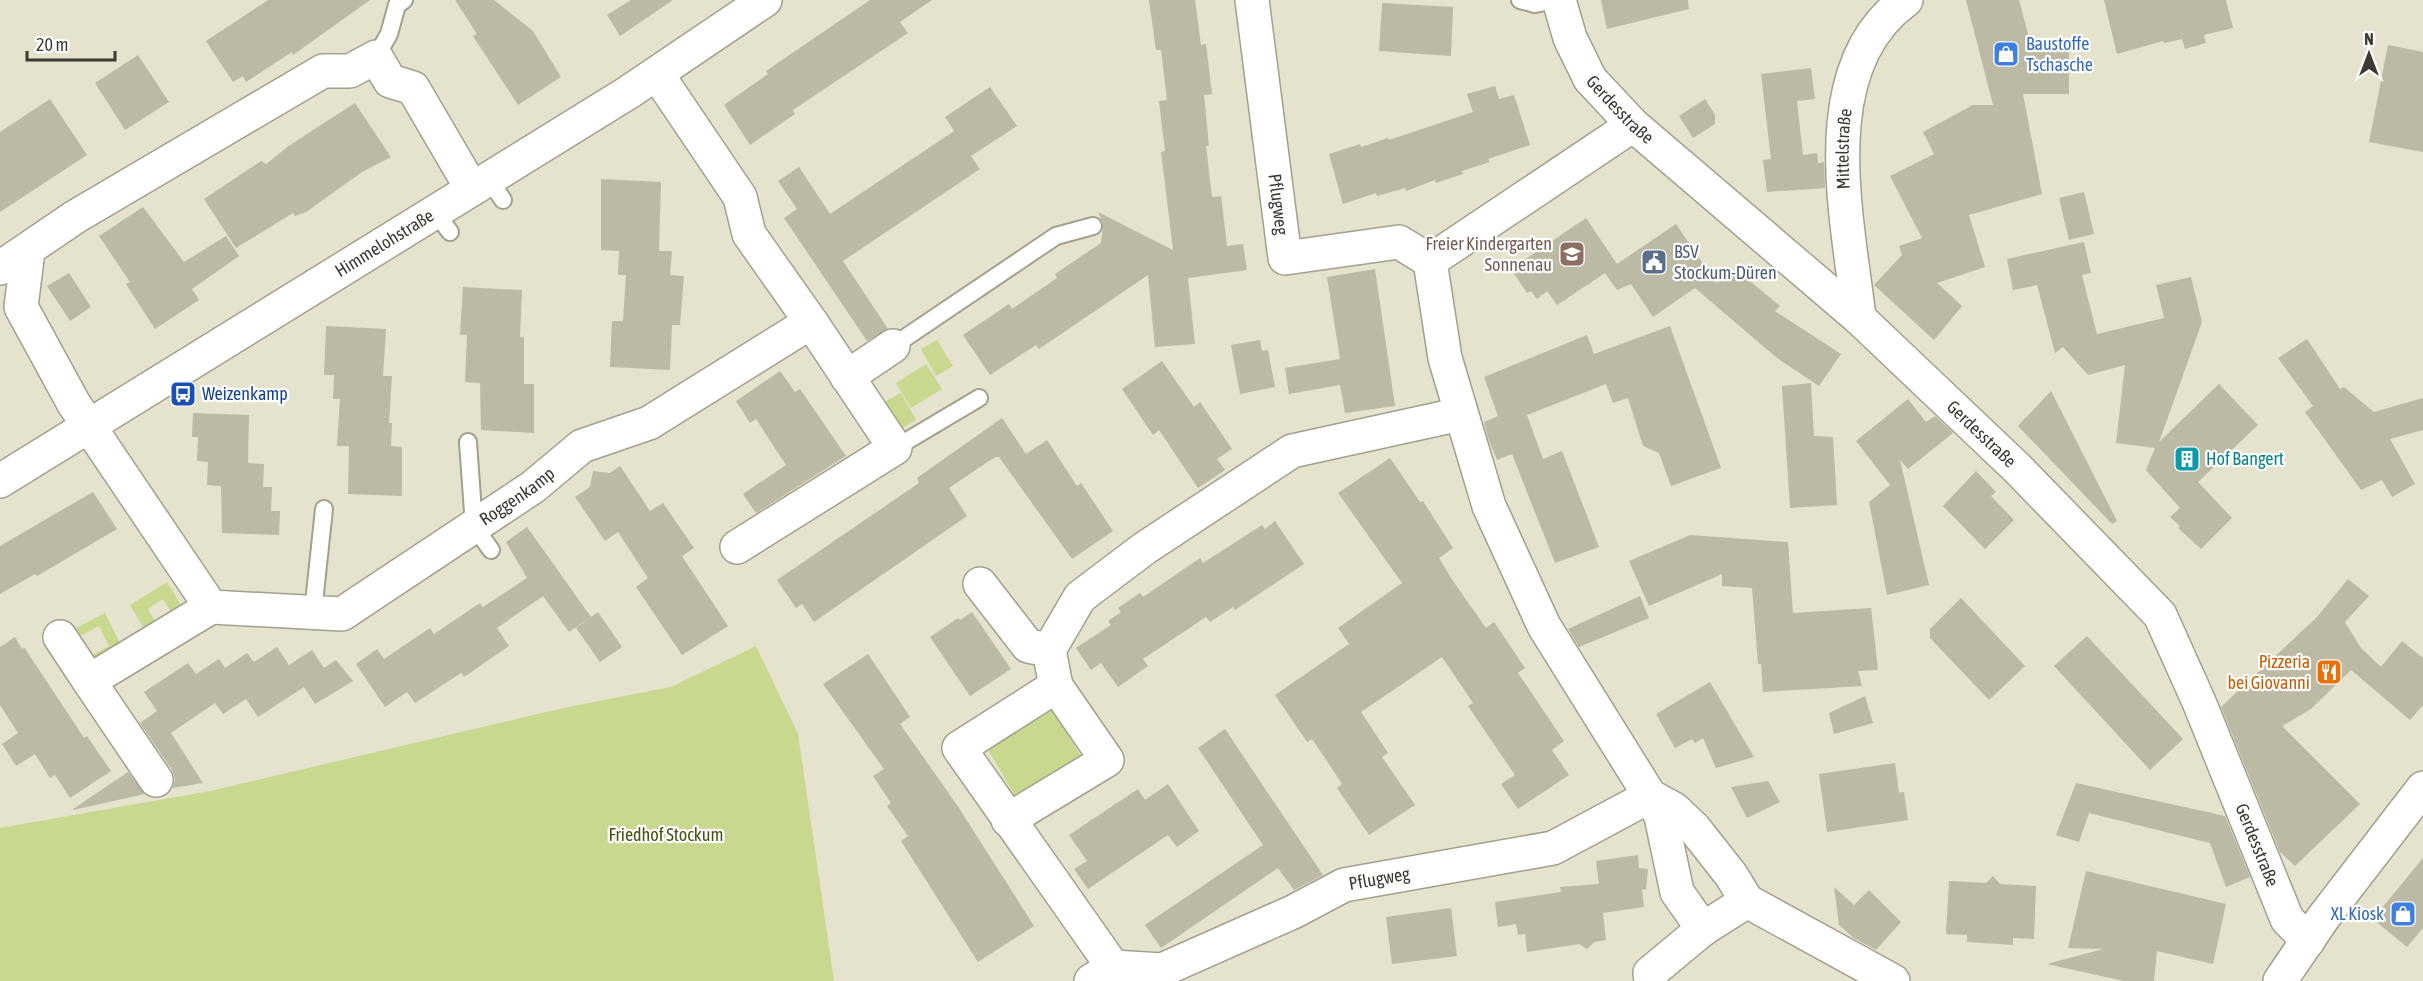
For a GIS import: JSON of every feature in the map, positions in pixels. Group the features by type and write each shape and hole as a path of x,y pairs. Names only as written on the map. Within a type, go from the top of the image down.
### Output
{"street":[{"name":"Himmelohstraße","path":"0,481 88,425 443,222 765,0"},
{"name":"Pflugweg","path":"1252,0 1285,258 1399,242 1430,261"},
{"name":"Gerdesstraße","path":"1558,0 1570,38 1590,79 1634,125 1859,318 2017,468 2160,615 2199,702 2287,919 2308,941"},
{"name":"Mittelstraße","path":"1859,318 1842,157 1846,109 1858,60 1871,34 1890,13 1906,0"},
{"path":"0,268 75,217 323,71 350,71 376,57 390,81 413,88 488,189"},
{"path":"657,74 740,197 748,234 895,448 736,547"},
{"path":"1634,125 1430,261 1445,358 1489,506 1544,626 1661,816 1677,892 1703,930"},
{"path":"28,251 21,307 88,425 211,607 89,681"},
{"name":"Roggenkamp","path":"211,607 342,614 482,538 533,487 582,446 649,423 810,322"},
{"path":"847,377 893,346"},
{"path":"1008,820 1107,760 1056,686 1049,650 1080,597 1145,548 1292,451 1461,414"},
{"path":"980,584 1028,646 1049,650"},
{"path":"60,637 156,780"},
{"name":"Pflugweg","path":"1056,686 959,748 1008,820 1102,974 1162,970 1293,912 1344,885 1553,848 1650,796"},
{"path":"2280,981 2423,788"},
{"path":"1650,796 1674,809 1694,828 1731,875 1747,901 1893,981"},
{"path":"1651,981 1650,973 1703,930 1747,901"}],"lane":[{"path":"376,57 389,34 397,5 404,0"},
{"path":"1520,0 1535,4 1558,0"},
{"path":"893,346 1056,236 1094,226"},
{"path":"895,448 979,398"},
{"path":"468,442 482,538"},
{"path":"313,612 324,509"}],"green space":[{"path":"937,340 953,366 936,376 921,349"},
{"path":"926,364 942,389 911,408 896,383"},
{"path":"901,393 916,420 900,429 884,402"},
{"path":"167,582 184,610 174,617 163,599 148,609 157,625 146,632 130,605"},
{"path":"105,613 124,651 97,664 92,655 109,646 99,626 80,636 76,628"},
{"name":"Friedhof Stockum","path":"756,646 798,734 834,981 0,981 0,828 210,791 568,707 671,687"},
{"path":"1052,708 1083,760 1017,799 987,748"}],"building":[{"path":"268,0 370,0 293,55 292,52 246,82 243,76 233,82 206,41"},
{"path":"455,0 494,0 533,31 561,77 518,105 473,36 477,34"},
{"path":"631,0 673,0 620,36 607,15"},
{"path":"870,0 932,0 900,22 908,33 793,110 795,114 750,145 724,105 768,74 766,71"},
{"path":"1149,0 1195,0 1201,45 1206,44 1212,94 1204,95 1209,146 1206,146 1212,197 1221,196 1227,246 1243,244 1247,270 1188,278 1195,344 1155,347 1148,275 1039,349 1036,345 990,375 963,335 1009,304 1012,309 1057,278 1055,274 1101,243 1103,224 1098,212 1173,250 1161,152 1165,151 1159,101 1167,100 1161,50 1156,50"},
{"path":"1601,0 1688,0 1689,9 1607,29"},
{"path":"1966,0 2019,0 2033,52 2069,51 2069,94 2023,94 2042,194 1969,215 1985,267 1937,283 1962,306 1934,340 1874,285 1902,255 1899,246 1922,238 1890,176 1934,154 1923,132 1973,105 1993,105"},
{"path":"2104,0 2226,0 2233,28 2204,35 2206,43 2185,49 2182,39 2164,43 2163,41 2117,54"},
{"path":"1382,3 1453,7 1451,56 1379,51"},
{"path":"2388,45 2423,52 2423,152 2369,142"},
{"path":"138,55 169,102 125,130 95,83"},
{"path":"1811,68 1815,99 1797,101 1803,155 1817,153 1818,163 1824,162 1825,188 1767,192 1763,160 1771,159 1761,74"},
{"path":"1495,86 1499,99 1514,95 1530,145 1488,159 1490,162 1436,183 1435,180 1406,191 1405,188 1377,196 1376,193 1343,204 1329,154 1360,144 1361,147 1388,138 1389,140 1473,112 1467,94"},
{"path":"990,87 1017,126 971,156 980,169 843,261 888,329 867,341 784,218 797,209 778,181 799,167 830,214 954,131 945,117"},
{"path":"50,99 87,155 0,212 0,132"},
{"path":"1705,99 1715,115 1715,124 1693,138 1679,116"},
{"path":"355,103 391,157 362,172 306,212 295,216 293,213 236,248 204,199 261,161 266,164 290,145"},
{"path":"601,179 661,182 659,251 672,251 670,275 684,276 680,325 672,325 670,370 610,367 612,321 623,321 626,275 618,275 619,251 601,250"},
{"path":"2084,192 2094,234 2069,240 2059,198"},
{"path":"143,207 184,262 226,236 239,256 192,289 199,300 155,329 126,284 130,282 99,236"},
{"path":"1586,218 1617,264 1676,224 1716,283 1738,271 1780,306 1775,311 1841,354 1819,386 1777,358 1695,288 1653,317 1631,284 1617,290 1605,273 1557,305 1547,291 1537,299 1531,291 1527,293 1511,269"},
{"path":"2084,242 2091,273 2082,275 2097,334 2164,318 2156,285 2191,277 2202,322 2159,442 2219,384 2258,425 2198,482 2232,518 2201,549 2178,528 2180,526 2170,517 2180,508 2146,470 2155,448 2116,443 2125,365 2088,375 2063,347 2055,353 2037,285 2013,290 2007,259"},
{"path":"1375,269 1395,406 1345,413 1340,385 1289,394 1285,368 1340,359 1327,277"},
{"path":"69,273 91,307 70,321 47,286"},
{"path":"463,287 522,290 520,337 524,337 524,384 534,384 534,433 481,430 480,383 465,382 467,335 460,335"},
{"path":"326,326 386,329 383,376 392,376 389,423 392,423 391,446 402,447 402,496 348,494 349,446 337,446 340,399 333,399 334,375 324,375"},
{"path":"1670,326 1721,468 1671,486 1659,453 1643,446 1628,398 1613,403 1606,384 1527,415 1543,459 1562,451 1599,547 1555,563 1512,454 1497,460 1488,438 1484,422 1498,416 1484,377 1587,335 1594,354"},
{"path":"2307,339 2340,389 2344,387 2374,412 2423,398 2423,430 2390,439 2415,484 2392,497 2382,480 2361,490 2305,412 2313,406 2278,358"},
{"path":"1260,340 1262,351 1268,350 1275,387 1240,394 1231,345"},
{"path":"1162,361 1194,407 1200,402 1232,449 1217,459 1225,470 1198,488 1159,430 1153,435 1122,389"},
{"path":"780,371 795,392 800,389 846,456 756,513 743,494 786,465 756,419 750,423 736,401"},
{"path":"1811,383 1814,436 1833,437 1837,505 1790,508 1782,386"},
{"path":"2051,391 2117,521 2112,524 2018,426"},
{"path":"1908,399 1926,422 1935,416 1953,433 1908,469 1900,460 1929,585 1887,595 1869,502 1890,485 1856,441"},
{"path":"193,413 249,415 248,463 264,464 263,487 272,487 271,511 280,511 279,535 222,533 221,486 207,485 208,462 197,461 198,437 192,437"},
{"path":"1002,418 1026,454 1047,440 1077,486 1081,483 1113,531 1072,559 999,457 995,457 949,488 967,516 814,622 802,604 796,608 777,580 919,483 917,478"},
{"path":"1390,458 1420,502 1423,501 1453,548 1439,558 1453,581 1486,628 1494,622 1525,668 1518,673 1564,741 1552,750 1569,775 1518,809 1501,784 1515,775 1468,706 1473,703 1442,657 1361,712 1388,753 1382,757 1415,805 1369,835 1337,788 1342,784 1327,761 1312,739 1307,742 1275,695 1349,644 1338,628 1402,583 1338,493"},
{"path":"620,466 650,511 663,503 694,548 682,556 728,626 682,655 636,587 648,578 618,532 605,541 575,497 590,487 593,471 610,473"},
{"path":"1976,471 1996,492 1991,496 2014,520 1985,549 1943,506"},
{"path":"93,492 117,529 37,576 35,574 0,594 0,546"},
{"path":"1275,521 1304,564 1235,610 1233,607 1210,622 1206,617 1143,659 1148,666 1118,687 1101,663 1091,670 1076,648 1111,625 1108,621 1121,612 1118,608 1140,593 1143,597 1200,558 1203,563 1262,525 1265,529"},
{"path":"527,527 591,617 569,632 543,596 497,628 509,646 464,677 461,673 415,703 407,692 385,707 356,664 377,649 384,659 430,628 434,634 480,603 483,607 527,578 506,542"},
{"path":"1690,535 1788,542 1793,613 1871,608 1878,670 1858,671 1862,686 1763,692 1761,664 1758,664 1752,588 1722,586 1722,574 1649,606 1629,561"},
{"path":"2348,579 2369,596 2345,622 2361,648 2381,667 2402,641 2423,658 2423,705 2410,720 2351,670 2311,709 2282,726 2360,804 2295,866 2280,852 2221,707 2317,617"},
{"path":"1640,596 1649,618 1579,647 1568,629"},
{"path":"1961,598 2025,666 1989,700 1930,638 1930,629"},
{"path":"598,612 622,647 600,662 576,628"},
{"path":"972,612 1011,669 970,696 930,637 958,618 960,620"},
{"path":"2087,636 2183,739 2150,770 2054,666"},
{"path":"15,637 84,738 87,736 111,771 70,798 55,775 50,778 35,754 16,766 2,744 18,733 0,705 0,647"},
{"path":"277,647 289,665 312,650 324,668 336,660 353,681 315,704 304,687 258,717 246,699 223,714 215,703 171,733 203,783 173,788 175,779 172,770 140,723 157,711 144,692 188,663 196,674 219,659 225,668 247,653 254,662"},
{"path":"868,654 910,717 900,724 957,805 1034,926 978,962 901,841 908,836 887,806 891,803 873,776 884,769 823,684"},
{"path":"1710,682 1754,757 1716,768 1703,738 1695,743 1692,739 1675,748 1656,714"},
{"path":"1865,696 1873,723 1834,734 1829,713"},
{"path":"1225,729 1323,875 1294,890 1278,868 1161,948 1145,925 1263,845 1198,748"},
{"path":"1895,763 1899,793 1904,792 1908,820 1827,832 1819,774"},
{"path":"128,772 145,794 73,810 73,809"},
{"path":"1768,781 1780,802 1747,818 1731,787"},
{"path":"2076,783 2225,816 2250,877 2226,887 2210,843 2089,813 2079,842 2056,835"},
{"path":"1168,784 1199,831 1177,847 1168,835 1088,889 1074,869 1087,861 1069,835 1138,789 1145,800"},
{"path":"1638,855 1639,868 1648,869 1646,889 1642,890 1644,907 1603,913 1606,940 1594,942 1587,949 1579,944 1527,952 1525,934 1518,935 1516,924 1498,927 1495,902 1561,892 1560,887 1599,884 1596,861"},
{"path":"2423,858 2423,928 2407,947 2373,919"},
{"path":"2086,871 2226,904 2213,964 2157,951 2154,981 2124,981 2047,964 2103,949 2068,948"},
{"path":"1993,876 2000,884 2036,886 2034,939 2013,938 2013,945 1967,942 1967,935 1946,934 1949,881 1986,883"},
{"path":"1834,887 1854,905 1869,890 1901,922 1876,950 1854,938 1839,925"},
{"path":"1451,908 1457,956 1392,964 1386,917"}],"place":[{"name":"Baustoffe Tschasche","path":"2006,54"},
{"name":"Freier Kindergarten Sonnenau","path":"1572,254"},
{"name":"BSV Stockum-Düren","path":"1654,262"},
{"name":"Weizenkamp","path":"183,394"},
{"name":"Hof Bangert","path":"2187,459"},
{"name":"Pizzeria bei Giovanni","path":"2329,672"},
{"name":"XL Kiosk","path":"2403,914"}]}
